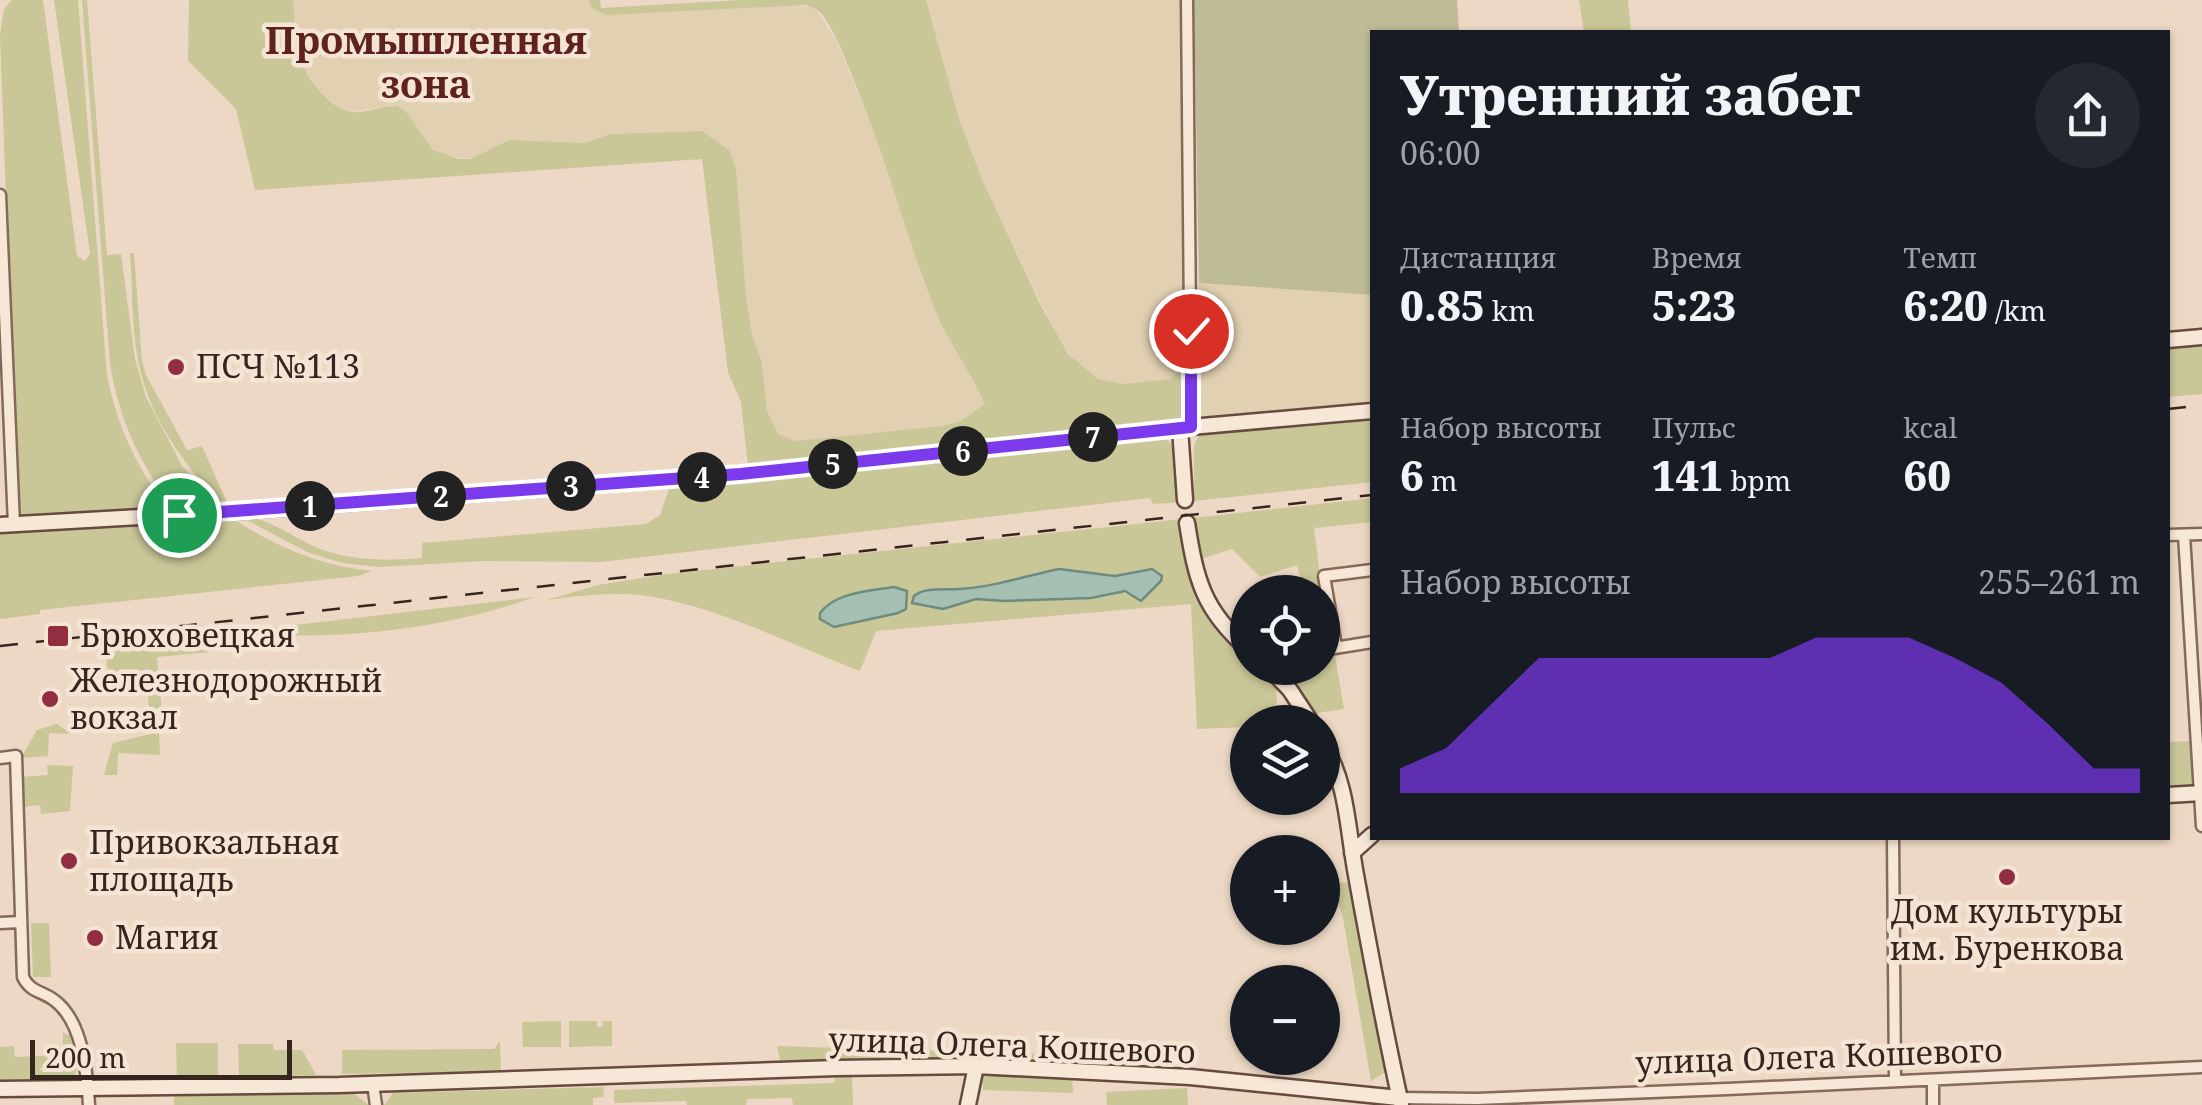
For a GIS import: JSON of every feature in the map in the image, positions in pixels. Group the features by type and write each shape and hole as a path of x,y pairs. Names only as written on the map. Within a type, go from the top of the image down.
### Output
{"street":[{"path":"1185,500 1187,0"},
{"path":"0,196 7,525 740,474 1186,427 1370,412"},
{"path":"2170,340 2202,337"},
{"path":"1187,523 1204,598 1230,633"},
{"path":"2170,535 2202,534"},
{"path":"2184,535 2202,826"},
{"path":"1332,575 1370,570"},
{"path":"1340,646 1370,642"},
{"path":"0,758 16,756 24,981 56,1002 67,1015 77,1036 89,1105"},
{"path":"1340,781 1400,1102"},
{"path":"2170,795 2201,793"},
{"path":"1352,853 1370,837"},
{"path":"1894,840 1896,1081"},
{"path":"0,923 21,922"},
{"path":"968,1105 976,1066"},
{"name":"улица Олега Кошевого","path":"0,1089 373,1084 976,1066 1190,1077 1400,1102 2202,1067"},
{"path":"1933,1080 1933,1105"},
{"path":"373,1084 376,1105"}],"shaded area":[{"path":"12,0 43,0 77,256 85,261 90,253 54,0 78,0 107,376 130,448 171,511 18,520 0,35 4,9"},
{"path":"82,0 87,0 107,255 121,254 135,359 146,397 182,466 221,508 177,510 142,460 119,404 110,363"},
{"path":"189,0 293,0 299,55 306,72 326,98 351,112 398,106 433,150 459,159 471,159 509,140 585,143 611,134 702,131 729,150 736,169 746,298 762,363 767,411 778,434 795,441 942,426 959,422 985,404 935,310 839,45 822,15 805,5 606,15 592,8 589,0 600,0 601,8 741,0 926,0 960,122 982,179 1042,308 1068,354 1098,379 1122,384 1171,379 1187,354 1186,419 748,467 741,402 728,372 702,159 255,190 236,109 188,61"},
{"path":"293,0 589,0 592,9 792,5 815,8 836,41 876,135 936,313 974,377 985,404 959,422 942,426 784,439 772,426 767,411 762,363 702,131 611,134 585,143 509,140 471,159 446,155 433,150 408,114 393,105 351,112 323,95 298,53"},
{"path":"926,0 1182,0 1187,354 1171,379 1122,384 1098,379 1078,364 1060,342 982,179 960,122"},
{"path":"1194,0 1457,0 1459,30 1370,30 1370,295 1199,283"},
{"path":"1579,0 1628,0 1631,30 1584,30"},
{"path":"130,253 134,253 146,375 187,450 202,446 229,507 225,508 187,463 148,396 136,347"},
{"path":"1199,283 1370,295 1370,407 1199,421"},
{"path":"2202,342 2202,394 2170,397 2170,345"},
{"path":"1370,418 1370,482 1194,501 1194,445 1200,434"},
{"path":"1165,437 1175,449 1181,502 1153,504 1150,498 601,562 483,561 379,567 342,563 307,552 241,517 261,520 320,549 345,556 383,560 422,558 422,543 646,524 660,515 670,486"},
{"path":"1370,498 1370,522 1314,528 1320,575 1300,575 1297,565 1258,575 1232,549 1201,559 1193,518"},
{"path":"232,518 299,553 335,565 372,571 358,576 40,610 40,614 0,619 0,532"},
{"path":"1183,519 1200,595 1230,640 1230,685 1276,685 1277,701 1275,705 1230,705 1230,728 1197,729 1191,604 876,631 860,671 724,616 668,600 617,594 547,600 598,585 667,574","holes":["1067,569 1115,576 1152,569 1151,590 1145,597 1117,592 1091,598 975,599 943,609 931,607 922,590 978,588","901,587 826,624 821,619 820,613 838,598"]},
{"path":"1059,569 1115,576 1152,569 1162,576 1141,601 1125,591 1091,598 976,599 943,609 912,603 914,596 924,591 985,586"},
{"path":"894,587 907,591 906,609 898,613 834,627 820,619 827,606 844,597"},
{"path":"535,597 460,619 382,631 303,636 225,633"},
{"path":"114,644 175,644 210,652 157,657 162,712 150,713 145,678 109,682 106,657 115,656"},
{"path":"1291,685 1340,685 1344,709 1340,710 1340,705 1305,705"},
{"path":"57,724 71,734 49,733 48,756 21,758 37,730"},
{"path":"159,732 160,755 118,753 117,775 104,775 113,743"},
{"path":"2193,741 2191,788 2170,789 2170,742"},
{"path":"47,765 73,766 70,811 41,814 40,805 23,807 20,777 48,775"},
{"path":"1354,882 1387,1071 1371,1081 1340,908 1340,883"},
{"path":"31,923 49,923 51,977 33,977"},
{"path":"561,1021 561,1047 523,1047 522,1022"},
{"path":"569,1021 597,1021 597,1027 602,1027 603,1021 612,1021 612,1046 569,1047"},
{"path":"63,1033 75,1037 78,1065 74,1078 0,1082 0,1047 14,1046 15,1057 63,1055"},
{"path":"500,1041 501,1071 342,1074 342,1050 494,1049"},
{"path":"176,1043 218,1043 218,1077 177,1078"},
{"path":"238,1044 273,1044 274,1050 302,1050 316,1075 239,1077"},
{"path":"777,1046 1075,1055 1075,1063 780,1060"},
{"path":"982,1074 1072,1078 1073,1093 983,1090"},
{"path":"835,1077 852,1077 853,1105 793,1105 792,1098 747,1099 746,1105 687,1105 686,1101 614,1103 614,1090 834,1083"},
{"path":"603,1087 604,1097 593,1098 593,1105 384,1105 393,1093"},
{"path":"1187,1088 1188,1105 1107,1105 1106,1092"},
{"path":"352,1092 369,1105 174,1105 174,1096"}],"railway":[{"path":"2170,409 2202,405"},
{"path":"0,646 1370,495"}],"place":[{"name":"ПСЧ №113","path":"176,367"},
{"name":"Брюховецкая","path":"58,636"},
{"name":"Железнодорожный вокзал","path":"50,699"},
{"name":"Привокзальная площадь","path":"69,861"},
{"name":"Дом культуры им. Буренкова","path":"2007,877"},
{"name":"Магия","path":"95,938"}],"district":[{"name":"Промышленная зона","path":"426,62"}],"route":[{"path":"179,515 740,474 1191,427 1191,331"}]}
